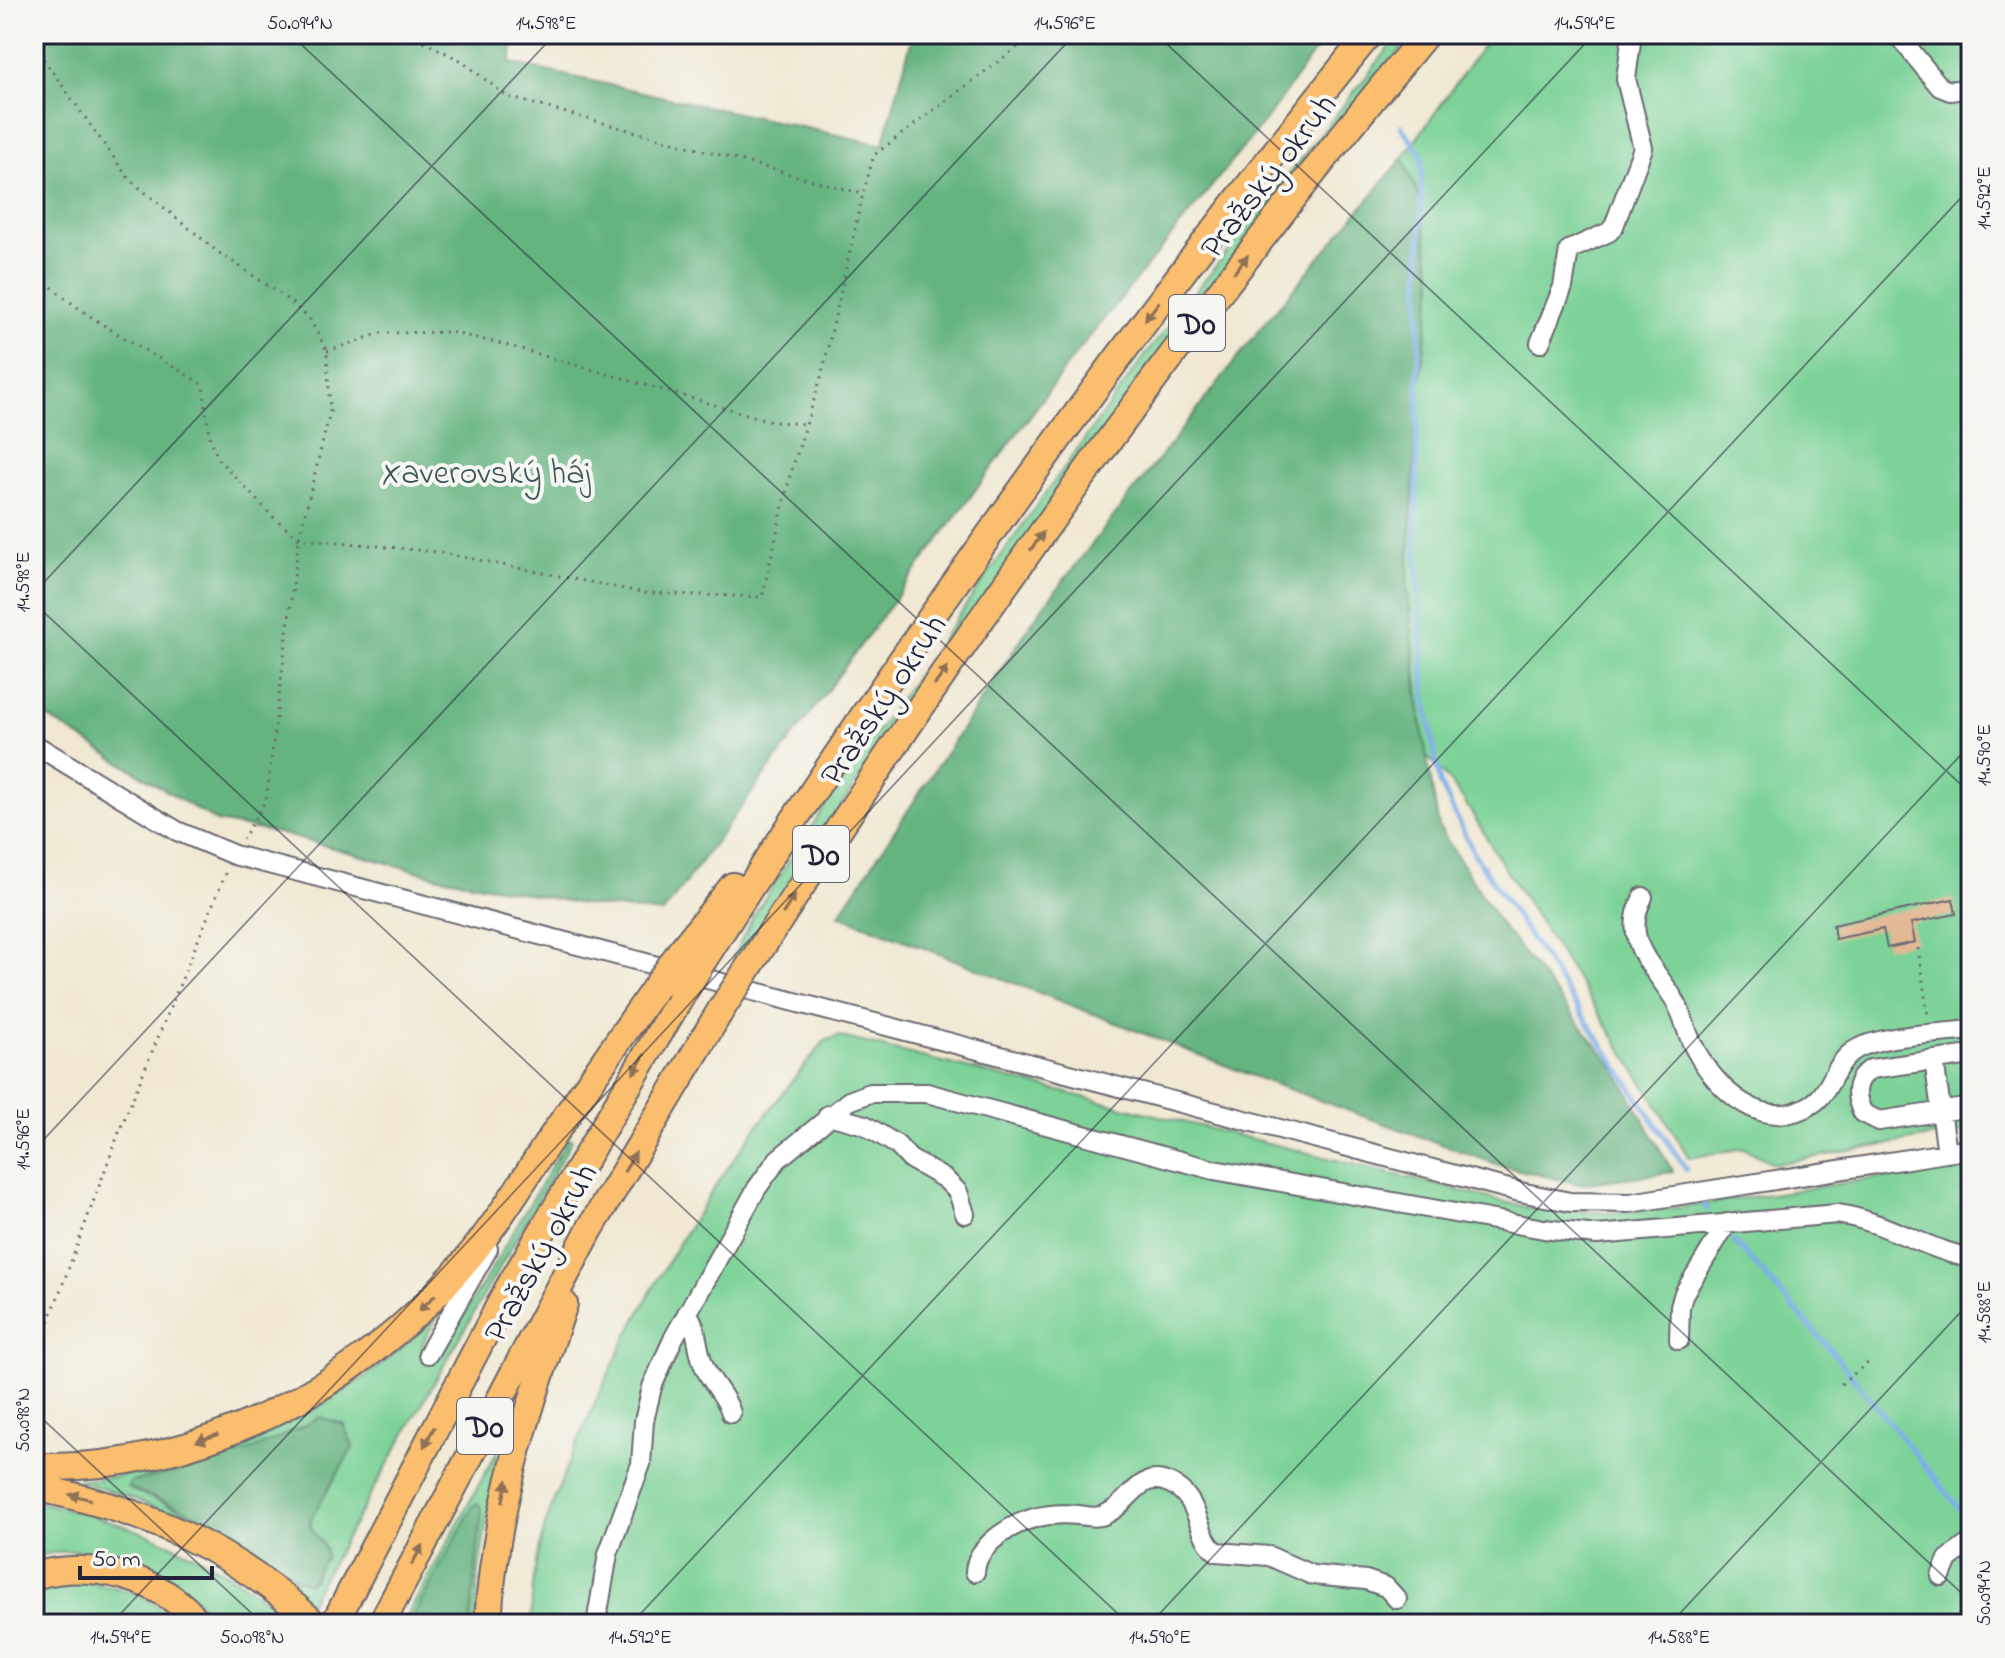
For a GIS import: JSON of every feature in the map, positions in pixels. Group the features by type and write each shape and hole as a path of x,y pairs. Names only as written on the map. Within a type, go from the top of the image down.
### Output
{"highway":[{"name":"Pražský okruh","path":"339,1613 508,1289 680,998 692,956 1140,326 1369,34"},
{"name":"Pražský okruh","path":"381,1624 590,1229 722,1008 896,740 1062,505 1234,274 1426,34"},
{"path":"34,1467 132,1458 217,1435 299,1399 365,1356 433,1297 483,1239 653,991 692,956"},
{"path":"488,1624 493,1554 509,1473 590,1229"},
{"path":"34,1487 126,1509 192,1537 262,1580 315,1624"},
{"path":"34,1576 80,1569 118,1575 168,1596 199,1624"}],"street":[{"path":"1540,343 1563,287 1569,250 1601,236 1614,226 1641,158 1643,138 1626,79 1632,34"},
{"path":"1897,34 1940,87 1950,91 1971,88"},
{"path":"34,744 177,831 234,855 1520,1192 1570,1202 1630,1203 1971,1149"},
{"path":"1643,897 1633,928 1641,950 1675,1002 1697,1053 1714,1078 1725,1091 1753,1109 1778,1114 1803,1109 1822,1095 1851,1053 1879,1042 1971,1030"},
{"path":"428,1354 527,1184 653,991"},
{"path":"1971,1055 1871,1069 1863,1074 1856,1091 1863,1113 1879,1121 1971,1107"},
{"path":"1934,1060 1947,1153"},
{"path":"596,1624 608,1554 641,1464 644,1421 652,1387 687,1313 757,1188 778,1159 828,1115 870,1093 927,1093 1214,1170 1544,1229 1597,1235 1837,1214 1864,1218 1953,1255 1971,1258"},
{"path":"828,1115 865,1125 897,1145 910,1159 945,1179 958,1192 965,1214"},
{"path":"1679,1340 1680,1306 1684,1293 1727,1223"},
{"path":"687,1313 695,1326 696,1346 704,1367 731,1413"},
{"path":"975,1572 977,1559 985,1548 1021,1521 1043,1515 1102,1516 1117,1508 1139,1485 1158,1479 1175,1486 1191,1502 1211,1547 1217,1552 1269,1556 1312,1575 1366,1580 1386,1587 1397,1599"},
{"path":"1941,1576 1948,1559 1971,1542"}],"path":[{"path":"409,34 460,60 508,97 863,194"},
{"path":"34,271 54,290 118,335 203,385 209,434 218,459 273,517 299,538 437,552 645,593 762,597 790,476 808,424 874,155 1035,34"},
{"path":"34,46 129,179 218,252 309,318 327,351 330,412 299,538 266,800 234,855 127,1113 35,1359"},
{"path":"327,351 381,333 450,332 510,346 774,422 808,424"},
{"path":"1918,948 1930,1035"},
{"path":"1841,1384 1869,1362"}],"green space":[{"name":"Xaverovský háj","path":"34,34 516,34 510,63 883,145 913,34 1327,34 1268,117 1078,351 663,913 587,905 435,876 278,833 217,822 34,709"},
{"path":"1400,34 1412,34 928,675 739,960 733,957 754,915 831,797 1031,513 1147,353"},
{"path":"1491,34 1971,34 1971,1130 1775,1164 1744,1148 1689,1158 1463,799 1425,755 1407,585 1420,381 1433,282 1403,158"},
{"path":"1403,158 1419,196 1433,283 1420,381 1407,585 1420,717 1439,827 1500,924 1614,1067 1673,1172 1579,1184 1502,1166 1263,1080 839,915 1039,612 1265,323"},
{"path":"838,1036 1533,1209 1617,1213 1684,1207 1971,1164 1971,1624 532,1624 534,1574 545,1525 582,1432 632,1326 720,1179 825,1041"},
{"path":"568,1138 572,1140 309,1603 255,1562 199,1528 138,1501 74,1481 176,1465 273,1430 363,1378 441,1311 422,1344 441,1355","holes":["320,1417 343,1424 353,1447 310,1520 313,1532 326,1550 313,1580 276,1562 213,1522 131,1490 132,1481 229,1458 275,1440"]},
{"path":"320,1417 343,1424 353,1447 310,1520 312,1530 324,1546 326,1557 309,1583 295,1578 256,1548 213,1522 128,1487 132,1481 206,1465 252,1449"},
{"path":"498,1450 478,1577 476,1624 470,1624 482,1510 476,1504 409,1624 403,1624"},
{"path":"34,1501 107,1520 173,1545 236,1579 297,1624 218,1624 201,1604 160,1573 111,1554 60,1552 34,1557"},
{"path":"479,1504 482,1509 470,1624 409,1624 474,1505"},
{"path":"61,1579 110,1586 138,1595 165,1611 178,1624 34,1624 34,1584"}],"building":[{"path":"1953,899 1956,914 1911,923 1915,942 1887,948 1883,929 1835,939 1833,925"}],"waterway":[{"path":"1401,126 1422,156 1416,541 1425,695 1440,783 1475,855 1686,1169"},
{"path":"1702,1202 1707,1209"},
{"path":"1734,1241 1825,1343 1971,1523"}]}
